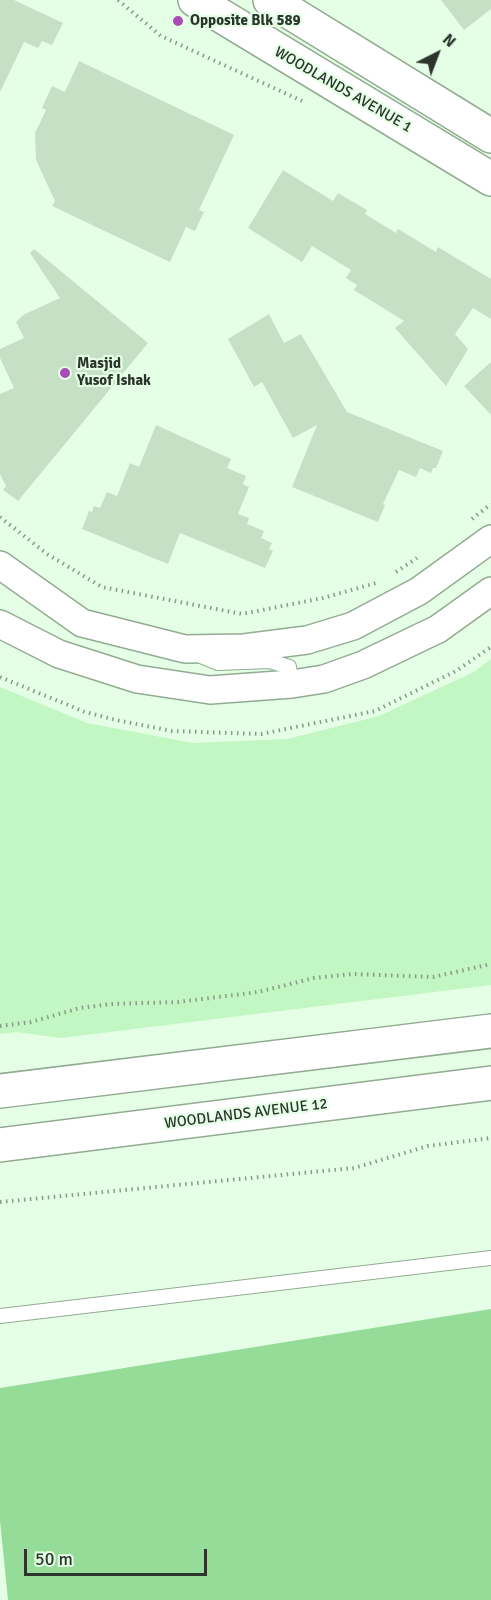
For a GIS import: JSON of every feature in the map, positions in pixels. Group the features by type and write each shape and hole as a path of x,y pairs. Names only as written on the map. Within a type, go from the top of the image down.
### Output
{"main road":[{"name":"WOODLANDS AVENUE 1","path":"195,0 491,179"},
{"path":"270,0 491,136"},
{"path":"325,34 375,86 384,114"},
{"path":"0,1091 491,1031"},
{"name":"WOODLANDS AVENUE 12","path":"0,1145 491,1083"}],"street":[{"path":"0,565 82,623 185,649 244,648 307,640 353,626 419,591 491,539"},
{"path":"0,624 59,654 137,679 210,690 292,684 324,679 363,665 438,629 491,591"}],"lane":[{"path":"185,649 218,663 270,661 289,667 292,684"},
{"path":"0,1316 491,1258"}],"path":[{"path":"118,0 161,36 313,106"},
{"path":"464,525 491,504"},
{"path":"0,517 47,554 102,587 242,614 323,598 381,581"},
{"path":"391,575 418,557"},
{"path":"0,1026 31,1022 80,1008 226,997 314,978 352,974 433,977 491,964"},
{"path":"0,1202 354,1168 428,1146 491,1138"}],"green space":[{"path":"491,659 491,985 61,1038 16,1032 0,1034 0,687 87,723 193,743 287,739 379,716 474,672"},
{"path":"491,1309 491,1600 8,1600 0,1521 0,1388"}],"building":[{"path":"0,0 14,0 63,23 52,45 42,41 38,48 24,42 0,92"},
{"path":"441,0 491,0 491,9 464,30"},
{"path":"79,61 234,135 199,210 204,212 195,231 186,227 170,262 52,206 55,201 36,160 35,133 46,110 42,108 52,86 65,92"},
{"path":"283,170 333,201 338,193 367,210 365,214 396,233 398,229 436,252 438,247 491,279 491,319 473,308 455,334 468,349 446,386 395,328 404,321 354,290 357,285 346,278 351,270 312,246 302,262 248,228"},
{"name":"Masjid Yusof Ishak","path":"34,249 148,343 18,501 3,490 6,486 0,474 0,394 14,388 0,358 0,349 24,338 16,322 23,315 60,298 30,253"},
{"path":"269,314 284,343 301,334 347,412 443,451 436,468 433,468 431,473 420,468 416,477 399,470 383,504 385,505 378,522 292,487 317,425 293,438 262,382 254,387 228,339"},
{"path":"491,362 491,415 464,386"},
{"path":"156,425 231,459 227,468 246,476 243,484 249,487 238,514 249,518 247,524 264,531 261,538 272,543 269,549 273,551 265,568 180,533 168,564 82,529 89,511 92,512 94,506 100,508 107,492 117,496 130,463 139,467"}],"place":[{"name":"Opposite Blk 589","path":"178,21"},
{"name":"Masjid Yusof Ishak","path":"65,373"}]}
